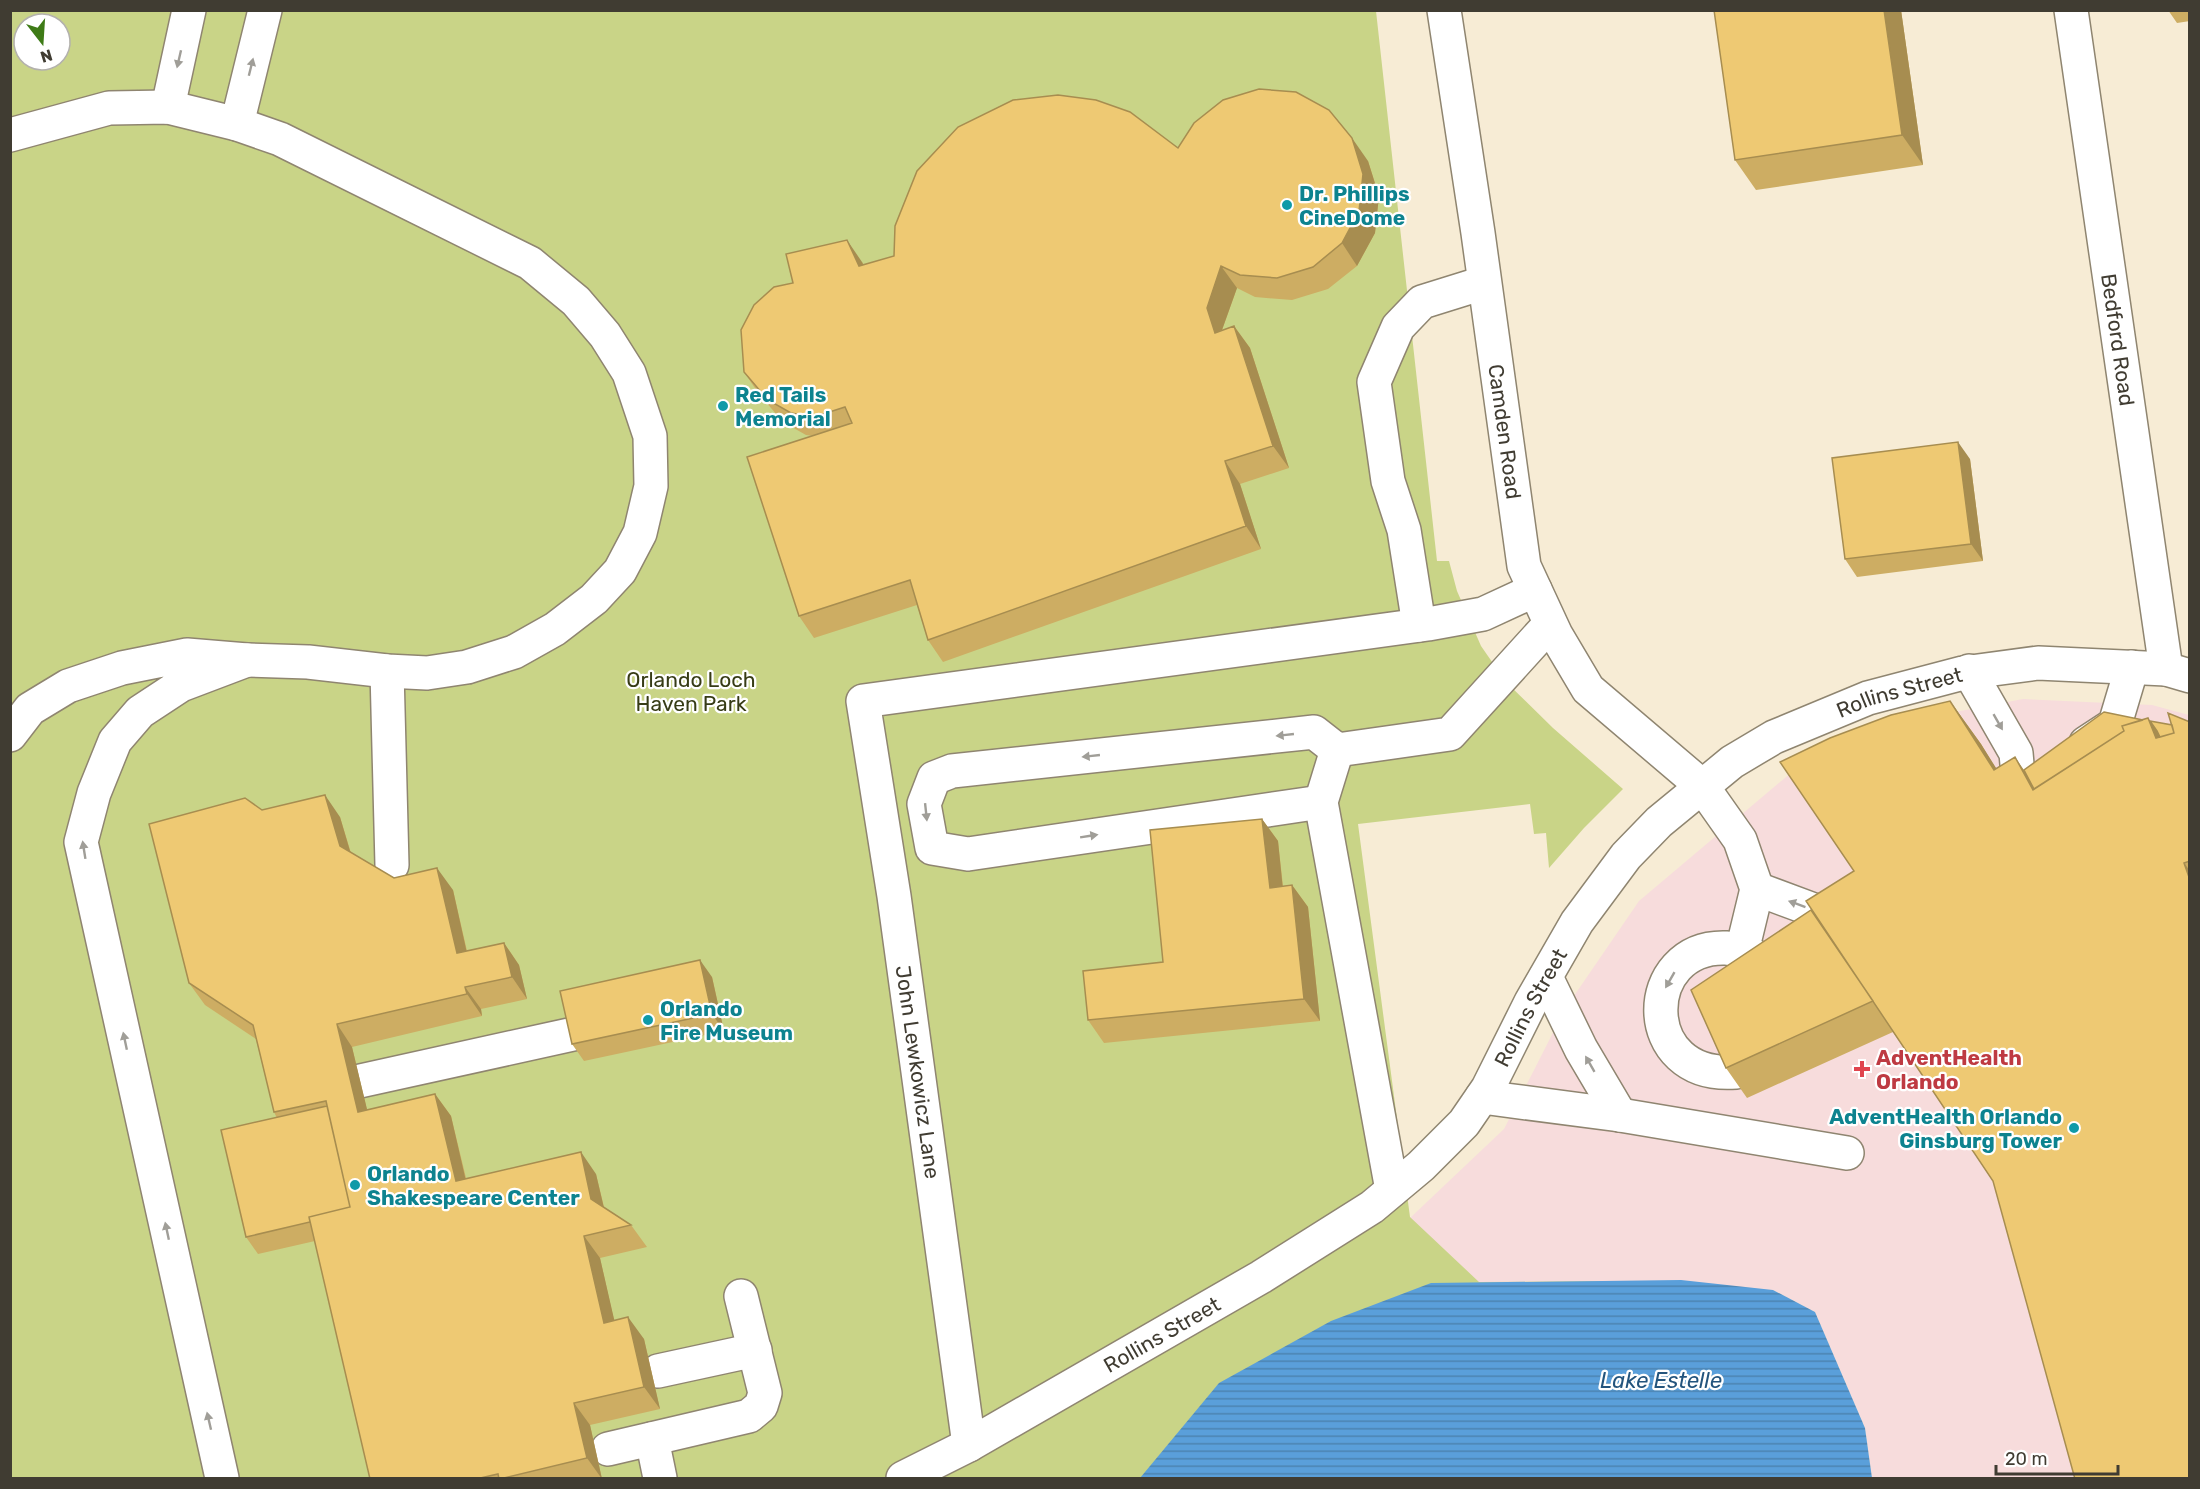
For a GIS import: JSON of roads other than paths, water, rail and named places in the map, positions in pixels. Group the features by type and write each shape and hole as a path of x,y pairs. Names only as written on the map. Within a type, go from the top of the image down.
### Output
{"street":[{"path":"168,107 189,10"},
{"path":"237,124 265,10"},
{"name":"Camden Road","path":"1444,10 1478,233 1483,283 1524,566 1550,624 1588,689 1702,786 1740,840 1757,889"},
{"name":"Bedford Road","path":"2072,10 2178,672"},
{"path":"10,135 109,108 168,107 237,124 280,139 530,263 576,301 605,335 629,373 650,435 651,486 640,533 621,571 594,599 555,628 514,652 467,667 427,673 308,662 188,655 122,668 68,686 30,709 10,735"},
{"path":"1483,283 1422,302 1398,327 1374,382 1388,480 1404,530 1419,625 1483,614 1535,590"},
{"path":"1321,801 968,854 932,848 924,804 934,778 952,771 1314,732 1337,750 1450,734 1550,624"},
{"name":"John Lewkowicz Lane","path":"969,1445 898,929 863,700 1419,625"},
{"path":"222,1479 81,842 94,793 115,741 140,712 181,685 247,660"},
{"name":"Rollins Street","path":"903,1479 969,1445 1261,1277 1372,1206 1421,1166 1464,1123 1482,1097 1577,922 1626,856 1659,822 1732,762 1774,737 1868,698 1969,672 2038,663 2132,667 2178,672"},
{"path":"1969,672 2016,753 2015,790 2115,724 2132,667"},
{"path":"387,671 392,865"},
{"path":"1337,750 1321,801 1392,1190"},
{"path":"1742,951 1757,889 1827,915 1866,889"},
{"path":"1736,1072 1720,1074 1700,1069 1682,1059 1668,1042 1661,1022 1660,1002 1667,982 1679,966 1696,953 1716,948 1742,951 1755,956 1772,969 1777,977"},
{"path":"1546,977 1581,1049 1620,1115"},
{"path":"360,1081 578,1033"},
{"path":"1482,1097 1620,1115 1846,1153"},
{"path":"608,1449 749,1416 761,1406 765,1393 741,1296"},
{"path":"658,1371 754,1350"},
{"path":"652,1439 660,1479"}],"water":[{"name":"Lake Estelle","path":"1681,1280 1773,1290 1815,1312 1865,1428 1872,1478 1140,1478 1219,1383 1331,1321 1431,1283"}],"place":[{"name":"Dr. Phillips CineDome","path":"1287,205"},
{"name":"Red Tails Memorial","path":"723,406"},
{"name":"Orlando Fire Museum","path":"648,1020"},
{"name":"AdventHealth Orlando","path":"1862,1069"},
{"name":"AdventHealth Orlando Ginsburg Tower","path":"2074,1128"},
{"name":"Orlando Shakespeare Center","path":"355,1185"}],"park label":[{"name":"Orlando Loch Haven Park","path":"691,691"}]}
